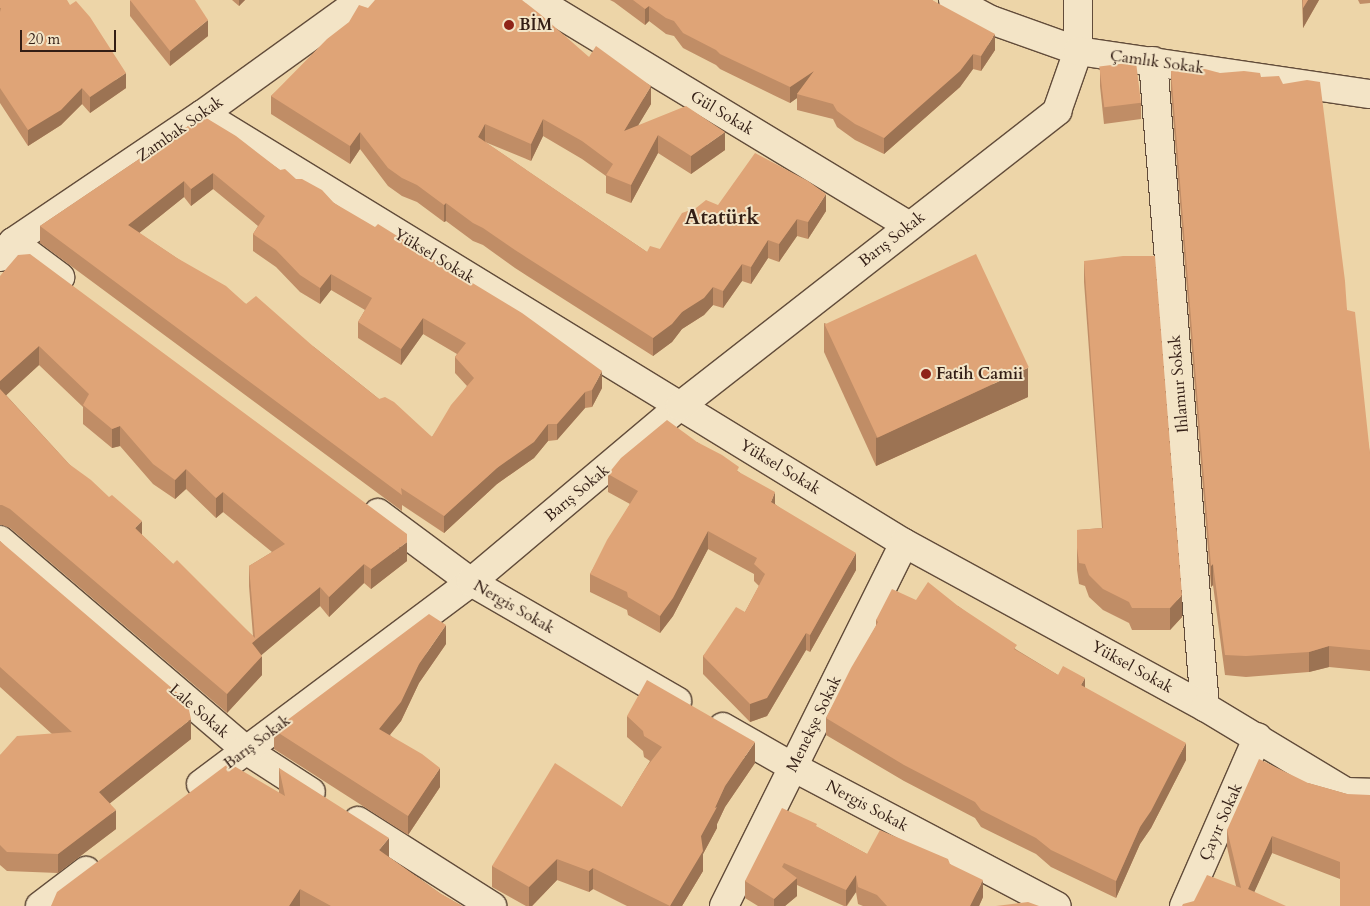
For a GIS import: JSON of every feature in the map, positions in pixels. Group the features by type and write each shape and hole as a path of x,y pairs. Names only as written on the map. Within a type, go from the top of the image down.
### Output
{"street":[{"name":"Zambak Sokak","path":"6,250 203,114 361,0"},
{"name":"Gül Sokak","path":"536,0 908,225"},
{"name":"Çamlık Sokak","path":"953,0 991,20 1078,50 1370,94"},
{"name":"Barış Sokak","path":"182,798 471,582 680,406 908,225 1057,111 1078,50 1078,0"},
{"name":"Ihlamur Sokak","path":"1153,61 1206,707"},
{"name":"Yüksel Sokak","path":"203,114 904,543 1206,707 1346,792 1370,793"},
{"path":"6,250 76,289"},
{"name":"Nergis Sokak","path":"361,500 471,582 793,767 1057,906"},
{"name":"Lale Sokak","path":"0,540 246,750 492,906"},
{"name":"Menekşe Sokak","path":"724,906 904,543"},
{"name":"Çayır Sokak","path":"1184,906 1258,737"},
{"path":"40,906 103,858"}],"building":[{"path":"0,0 67,0 70,5 76,1 90,17 126,73 90,97 82,88 61,110 28,130 0,88"},
{"path":"130,0 195,0 208,20 170,51"},
{"path":"375,0 522,0 589,57 596,46 651,86 624,131 686,106 725,132 691,156 658,135 631,185 606,175 613,164 582,141 543,119 531,144 485,124 478,137 647,252 650,246 660,249 682,213 696,208 706,200 718,205 755,153 808,181 826,194 808,222 797,219 779,244 768,240 751,267 742,264 723,291 713,287 704,298 682,312 672,324 653,338 473,223 446,203 444,205 417,185 402,178 388,168 360,132 350,146 271,96 327,39 349,22 359,5 368,8"},
{"path":"633,0 932,0 995,34 981,56 973,54 960,71 884,138 855,124 837,111 833,104 797,94 814,71 790,87 720,54 716,50 683,33 674,21 666,18 649,6 645,9"},
{"path":"1303,0 1308,0 1303,8"},
{"path":"1136,62 1141,103 1104,107 1099,67"},
{"path":"1205,69 1220,73 1244,71 1260,73 1261,77 1279,76 1283,84 1307,80 1320,82 1347,310 1355,312 1370,454 1370,650 1329,646 1309,652 1246,656 1225,655 1213,564 1211,566 1171,71"},
{"path":"203,116 236,136 280,170 285,169 296,179 302,179 322,190 334,203 375,227 378,224 431,257 452,274 456,273 522,313 602,371 592,390 585,392 557,424 548,424 534,442 497,468 444,516 401,488 402,495 40,226","holes":["213,173 265,216 253,234 276,250 300,275 320,288 331,274 372,298 358,322 401,349 423,318 466,343 455,357 474,378 451,405 432,437 394,402 385,397 379,399 314,347 256,296 246,304 226,286 177,258 128,225 184,181 191,189"]},
{"path":"30,254 407,534 407,542 371,569 364,564 329,597 320,587 252,643 262,656 227,694 10,509 0,505 0,389 69,464 91,480 109,497 112,495 142,521 135,528 173,564 177,560 255,638 249,566 285,544 223,492 216,498 186,469 175,480 153,464 120,426 112,429 83,405 89,394 39,346 0,381 0,276 18,255"},
{"name":"Fatih Camii","path":"976,254 1029,367 877,438 825,325"},
{"path":"1123,256 1155,256 1182,595 1170,608 1132,608 1129,602 1103,589 1089,575 1085,564 1079,563 1077,530 1103,528 1084,261"},
{"path":"667,420 697,442 722,455 739,467 737,471 775,492 771,502 856,553 810,635 806,633 767,698 750,704 703,656 736,607 745,612 765,574 754,564 757,558 708,531 673,598 660,616 628,597 627,592 590,574 607,540 638,491 608,474 621,458"},
{"path":"0,541 187,701 191,719 99,792 116,810 58,854 7,852 0,845 0,755 17,736 72,732 0,667"},
{"path":"928,582 958,606 1017,645 1014,649 1058,675 1063,666 1085,678 1081,685 1186,743 1151,811 1140,827 1116,881 1051,850 1036,838 981,810 975,802 904,765 826,718 851,668 878,622 876,620 892,589 916,600"},
{"path":"429,614 446,625 419,664 401,702 379,729 422,754 440,768 408,816 274,730"},
{"path":"647,680 755,742 725,786 715,808 717,807 701,836 703,851 670,906 593,868 589,871 557,859 529,887 492,866 555,763 622,807 645,769 662,747 644,736 643,731 627,716"},
{"path":"1259,759 1308,783 1347,794 1370,795 1370,906 1340,906 1340,862 1272,836 1248,889 1286,906 1182,906 1194,901 1207,875 1241,888 1227,830"},
{"path":"229,763 285,796 279,768 389,838 379,850 441,894 462,906 331,906 300,889 289,906 51,906 57,892"},
{"path":"782,808 817,824 816,826 867,854 880,830 948,859 950,864 983,880 970,906 887,906 877,895 858,887 856,875 846,890 784,863 782,867 797,878 774,899 745,881"},
{"path":"1028,902 1039,906 996,906"}],"place":[{"name":"BİM","path":"509,25"},
{"name":"Fatih Camii","path":"926,374"}],"district":[{"name":"Atatürk","path":"722,218"}]}
